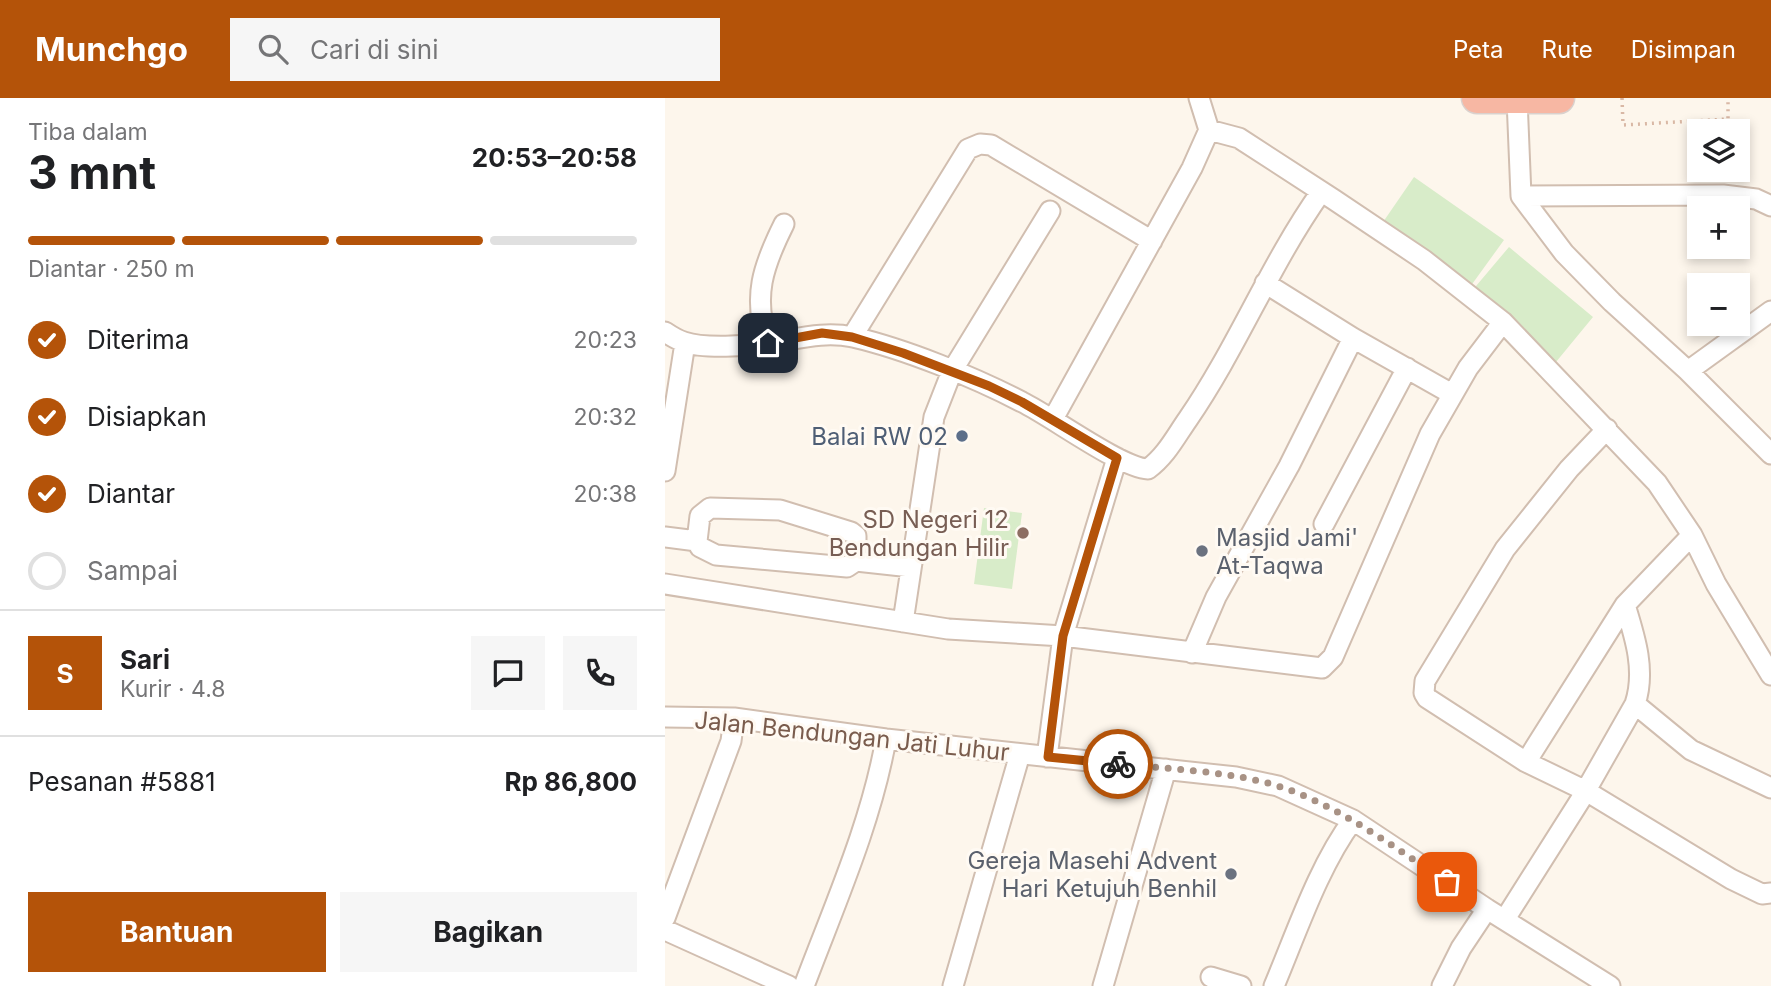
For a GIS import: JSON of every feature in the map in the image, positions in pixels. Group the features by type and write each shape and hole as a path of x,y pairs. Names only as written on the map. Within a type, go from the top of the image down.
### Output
{"highway":[{"path":"1477,98 1559,98"}],"street":[{"path":"1053,419 1192,168 1209,130 1199,98"},
{"path":"1517,99 1521,196 1564,253 1771,454"},
{"path":"1209,130 1238,138 1321,191 1424,260 1503,322 1657,484 1692,535 1716,584 1771,675"},
{"path":"852,337 968,149 981,144 991,145 1152,241"},
{"path":"665,332 685,343 725,346 768,343 822,333 852,337 989,386 1053,419 1117,458 1136,467 1148,468 1163,455 1231,350 1265,282 1321,191"},
{"path":"1521,196 1723,195 1756,199 1771,206"},
{"path":"903,622 934,417 951,371 1049,211"},
{"path":"768,343 762,326 760,290 768,257 784,224"},
{"path":"1265,282 1353,338 1452,394"},
{"path":"1688,371 1771,311"},
{"path":"665,584 948,629 1063,636 1317,668 1328,663 1333,657 1430,434 1452,394 1503,322"},
{"path":"1192,653 1216,597 1289,466 1353,338"},
{"path":"665,471 685,343"},
{"path":"1324,524 1406,368"},
{"path":"1607,429 1569,469 1505,549 1426,681 1424,688 1427,698 1526,762 1585,791 1731,879 1762,894 1771,894"},
{"path":"1048,757 1063,636 1117,458"},
{"path":"697,541 700,516 710,508 780,510 851,532 856,536 856,561"},
{"path":"1526,762 1625,606 1692,535"},
{"path":"665,537 697,541 706,551 716,555 847,567 856,561 911,567"},
{"path":"1505,919 1585,791 1635,704 1639,691 1637,643 1625,606"},
{"path":"1635,704 1691,750 1771,788"},
{"name":"Jalan Bendungan Jati Luhur","path":"665,717 734,718 886,739 1018,763 1048,757 1236,777 1278,786 1353,820 1505,919 1588,980 1610,986"},
{"path":"665,918 731,741 734,718"},
{"path":"804,986 854,855 881,767 886,739"},
{"path":"953,986 1018,763"},
{"path":"1103,986 1166,769"},
{"path":"1274,986 1328,863 1353,820"},
{"path":"1442,986 1461,948 1487,909"},
{"path":"665,930 789,986"},
{"path":"1211,978 1241,986"}],"path":[{"path":"1622,100 1623,125 1728,119 1728,98"}],"green space":[{"path":"1414,177 1504,240 1470,287 1381,225"},
{"path":"1509,247 1593,317 1556,362 1471,292"},
{"path":"984,508 1022,513 1012,589 974,584"}],"way so far":[{"path":"1118,764 1236,777 1278,786 1353,820 1447,882"}],"place":[{"name":"Balai RW 02","path":"962,436"},
{"name":"SD Negeri 12 Bendungan Hilir","path":"1023,533"},
{"name":"Masjid Jami' At-Taqwa","path":"1202,551"},
{"name":"Gereja Masehi Advent Hari Ketujuh Benhil","path":"1231,874"}],"route":[{"path":"768,343 822,333 852,337 903,353 989,386 1022,402 1117,458 1063,636 1048,757 1118,764"}]}
